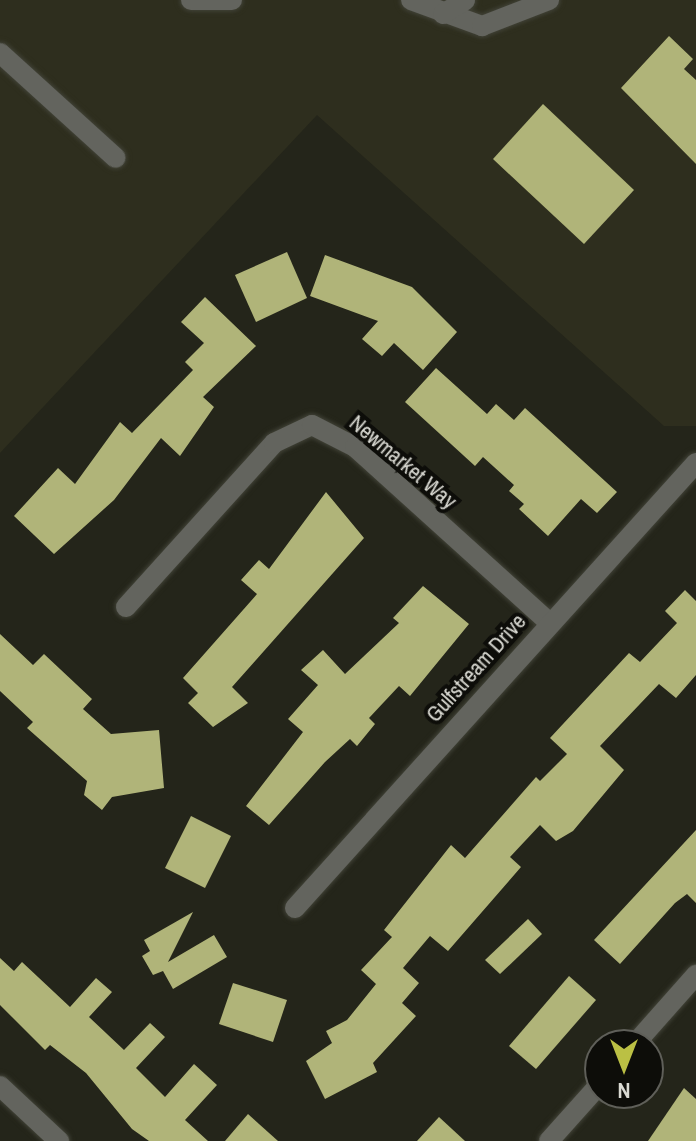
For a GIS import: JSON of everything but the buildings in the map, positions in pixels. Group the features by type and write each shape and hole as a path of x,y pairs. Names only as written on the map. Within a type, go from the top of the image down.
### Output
{"street":[{"path":"191,0 232,0"},
{"path":"411,0 482,26 549,0"},
{"path":"443,14 465,0"},
{"path":"0,53 116,158"},
{"name":"Newmarket Way","path":"126,607 274,443 312,425 355,447 549,622"},
{"name":"Gulfstream Drive","path":"295,908 549,622 696,463"},
{"path":"648,1029 696,975"},
{"path":"0,1086 59,1141"},
{"path":"552,1140 584,1103"}],"shaded area":[{"path":"0,0 696,0 696,426 664,426 317,115 0,453"}]}
